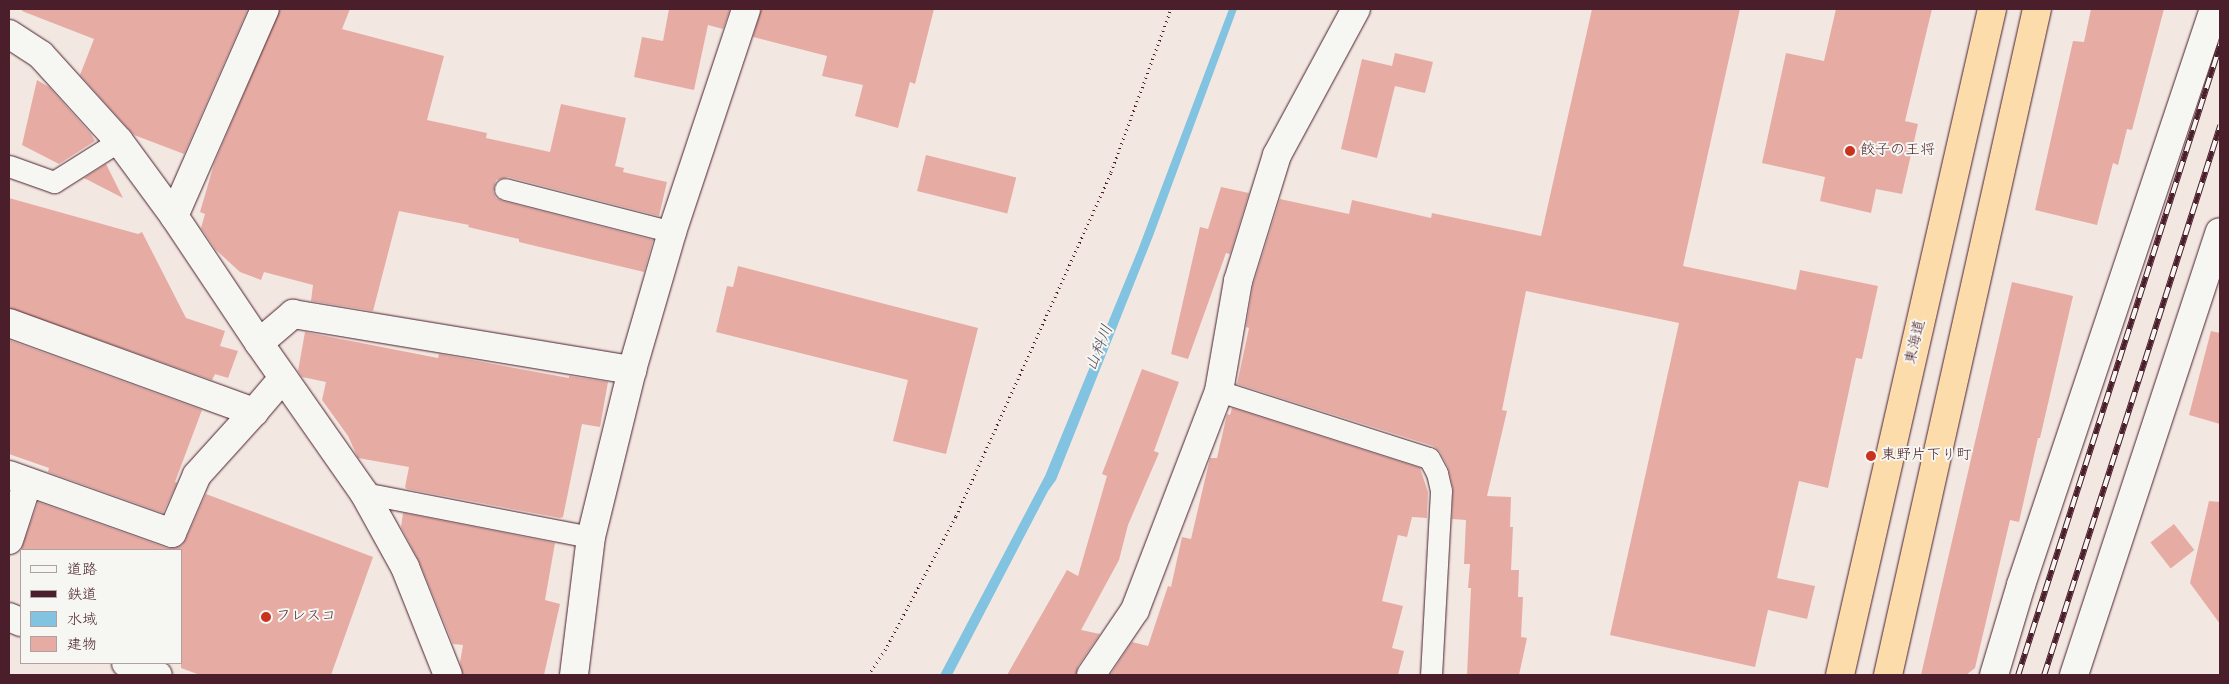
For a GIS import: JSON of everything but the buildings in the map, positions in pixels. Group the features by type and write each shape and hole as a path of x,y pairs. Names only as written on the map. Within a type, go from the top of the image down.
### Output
{"highway":[{"name":"東海道","path":"1840,675 1992,9"},
{"path":"1888,675 2037,9"}],"street":[{"path":"174,216 265,9"},
{"path":"574,675 591,537 632,370 672,232 746,9"},
{"path":"1091,675 1135,610 1219,391 1238,281 1277,155 1356,9"},
{"path":"1994,675 2024,576 2214,9"},
{"path":"9,34 41,55 119,141 174,216 283,378 364,493 405,567 448,675"},
{"path":"2074,675 2220,232"},
{"path":"259,343 293,314 632,370"},
{"path":"9,323 254,412"},
{"path":"9,540 19,478 172,534 198,475 283,378"},
{"path":"129,664 158,675"}],"lane":[{"path":"9,166 54,182 119,141"},
{"path":"505,189 672,232"},
{"path":"1219,391 1429,458 1437,473 1441,491 1431,675"},
{"path":"364,493 591,537"}],"path":[{"path":"868,675 885,650 956,516 1111,172 1171,9"}],"water":[{"name":"山科川","path":"1229,9 1237,9 1153,236 1056,480 1048,491 952,675 940,675 1045,476 1138,250"}],"railway":[{"path":"2018,675 2220,45"},
{"path":"2044,675 2220,126"}],"place":[{"name":"餃子の王将","path":"1850,151"},
{"name":"東野片下り町","path":"1871,456"},
{"name":"フレスコ","path":"266,617"}]}
